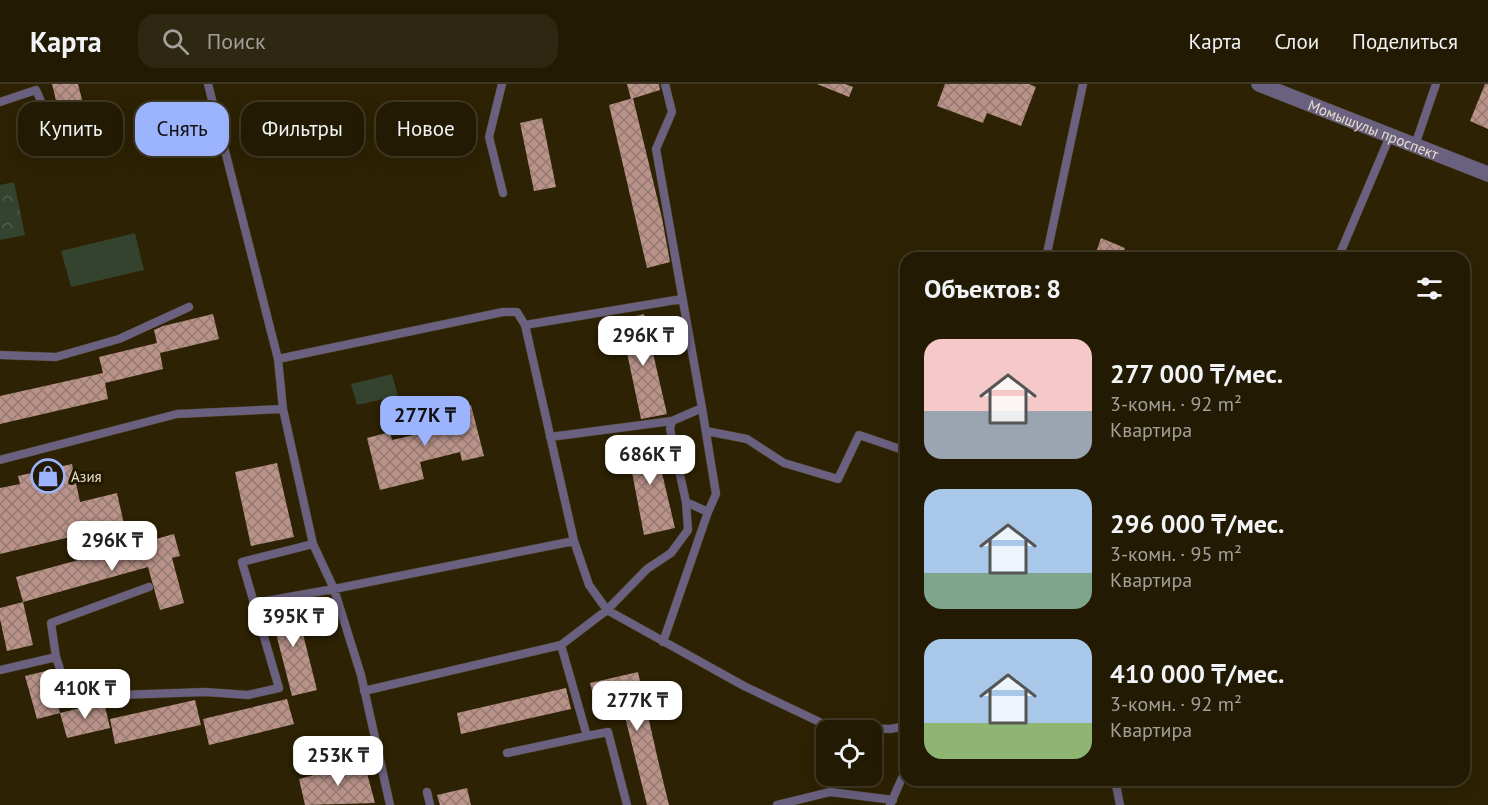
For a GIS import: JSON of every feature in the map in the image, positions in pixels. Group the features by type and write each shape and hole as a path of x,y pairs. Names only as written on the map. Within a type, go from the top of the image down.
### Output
{"street":[{"name":"Момышулы проспект","path":"1259,84 1488,174"}],"lane":[{"path":"208,84 278,359 283,409 313,544 334,589 364,691 390,805"},
{"path":"502,84 489,137 503,193"},
{"path":"663,642 716,494 656,149 672,112 665,84"},
{"path":"1047,252 1083,84"},
{"path":"1415,146 1436,84"},
{"path":"0,102 36,90 41,102"},
{"path":"1341,252 1390,136"},
{"path":"525,325 682,299"},
{"path":"0,355 56,357 119,339 189,307"},
{"path":"278,359 502,312 517,312 525,325 574,541 589,585 607,610 744,686 830,727 890,729 900,727"},
{"path":"550,437 672,421 702,408"},
{"path":"0,460 177,414 283,409"},
{"path":"364,691 561,645 607,610 647,569 671,553 688,530 686,502 670,429 672,421"},
{"path":"706,431 747,439 784,463 838,479 859,435 900,449"},
{"path":"686,502 708,512"},
{"path":"254,603 574,541"},
{"path":"148,587 51,623 56,657 68,693 118,695 206,692 248,695 279,688 242,562 313,544"},
{"path":"561,645 586,736"},
{"path":"0,670 56,657"},
{"path":"507,753 608,732 627,805"},
{"path":"777,805 830,792 891,802 900,782"},
{"path":"1116,786 1120,805"},
{"path":"427,792 430,805"}],"green space":[{"path":"14,182 25,235 0,240 0,185"},
{"path":"135,233 144,270 71,287 61,251"},
{"path":"392,374 398,396 357,405 351,384"}],"building":[{"path":"52,84 78,84 83,102 56,102"},
{"path":"627,84 659,84 660,90 631,99"},
{"path":"817,84 845,84 853,87 849,97"},
{"path":"945,84 1029,84 1036,87 1021,126 987,113 983,123 937,106"},
{"path":"1485,84 1488,84 1488,129 1470,121"},
{"path":"633,98 662,218 670,262 647,268 609,105"},
{"path":"542,118 556,187 534,191 520,123"},
{"path":"1101,238 1125,248 1124,252 1096,252"},
{"path":"213,314 219,339 160,353 163,369 105,383 108,399 0,424 0,396 103,373 99,357 157,343 154,330"},
{"path":"644,314 667,414 641,419 620,320"},
{"path":"471,405 484,456 462,461 460,452 420,462 424,479 380,490 367,438 390,432 392,440 431,431 427,415"},
{"path":"653,435 675,528 644,535 626,441"},
{"path":"277,463 294,537 251,546 235,472"},
{"path":"72,464 80,502 117,493 124,524 0,554 0,488 20,484 18,476"},
{"path":"174,534 180,556 172,558 184,603 160,610 148,567 23,602 16,577"},
{"path":"23,602 33,645 7,651 0,608"},
{"path":"295,602 317,690 292,696 269,606"},
{"path":"50,670 60,713 37,719 25,676"},
{"path":"638,672 669,805 647,805 620,697 595,702 590,683"},
{"path":"566,688 571,709 461,734 457,713"},
{"path":"287,699 294,724 209,745 203,719"},
{"path":"195,700 201,725 115,744 110,719"},
{"path":"104,702 110,728 67,738 60,713"},
{"path":"364,762 375,803 305,805 299,779"},
{"path":"467,788 471,805 440,805 437,795"}],"place":[{"name":"Азия","path":"48,476"}]}
